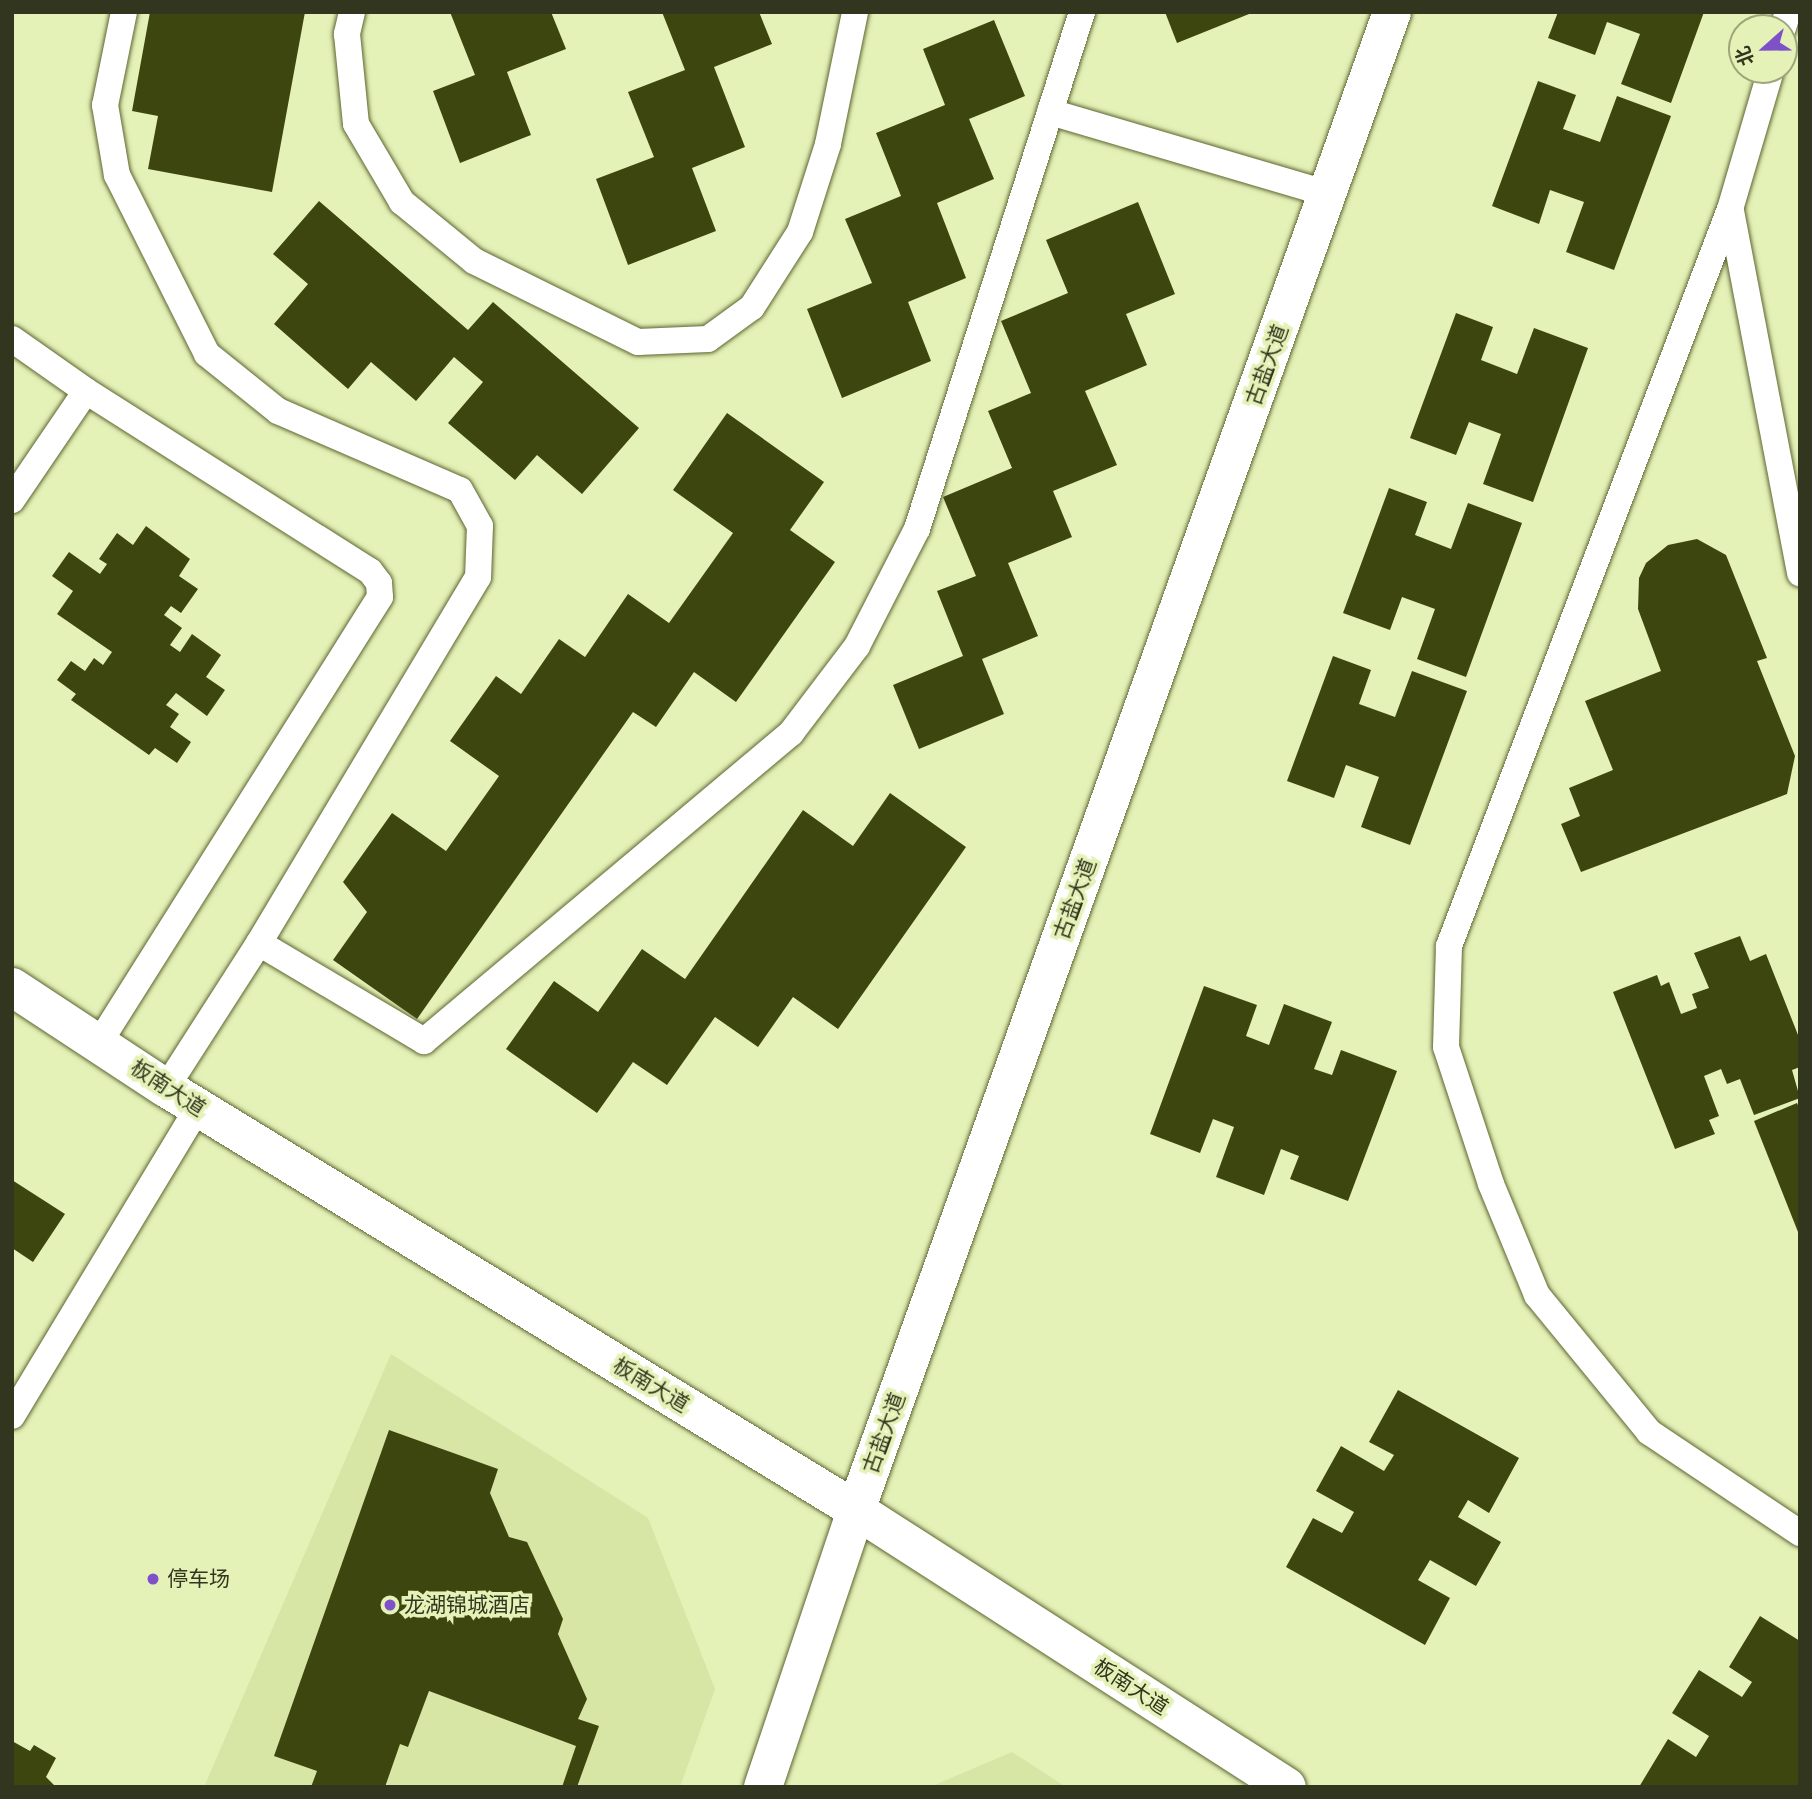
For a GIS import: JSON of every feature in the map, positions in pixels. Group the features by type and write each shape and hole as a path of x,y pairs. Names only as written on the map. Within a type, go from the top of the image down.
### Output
{"street":[{"name":"古盐大道","path":"763,1787 856,1510 1392,12"},
{"name":"板南大道","path":"12,988 198,1108 856,1510 1287,1787"}],"lane":[{"path":"124,12 105,105 117,175 207,355 278,411 460,490 480,526 478,577 260,943 166,1088"},
{"path":"352,12 347,34 356,124 402,202 474,261 638,342 708,339 752,307 800,232 828,144 855,12"},
{"path":"260,943 424,1041 791,733 856,646 917,529 1082,12"},
{"path":"1767,84 1730,209 1449,946 1446,1047 1491,1184 1537,1295 1649,1432 1800,1533"},
{"path":"1050,112 1328,194"},
{"path":"1730,209 1800,574"},
{"path":"12,340 86,391 370,571 379,583 380,597 99,1044"},
{"path":"12,500 86,391"},
{"path":"12,1416 198,1108"}],"shaded area":[{"path":"391,1354 648,1518 715,1689 680,1787 204,1787"},
{"path":"1012,1752 1066,1787 930,1787"}],"building":[{"path":"150,12 305,12 272,192 148,169 158,116 132,111"},
{"path":"450,12 551,12 566,49 507,72 531,135 460,163 433,91 475,75"},
{"path":"662,12 759,12 772,44 714,67 745,147 692,168 716,231 628,265 596,179 654,157 628,92 685,70"},
{"path":"1165,12 1254,12 1177,43"},
{"path":"1558,12 1704,12 1671,103 1621,84 1640,34 1607,22 1595,55 1548,38"},
{"path":"994,20 1025,96 969,119 994,179 937,203 966,278 908,302 931,361 842,398 807,309 872,283 845,219 901,196 876,133 945,105 923,49"},
{"path":"1538,81 1576,95 1563,129 1600,142 1617,96 1671,116 1614,270 1566,252 1584,202 1550,190 1539,224 1492,206"},
{"path":"319,201 468,330 493,302 639,428 582,494 537,455 515,480 448,423 483,382 454,357 416,401 371,362 348,389 274,324 308,284 273,254"},
{"path":"1138,202 1175,294 1126,314 1147,365 1085,391 1117,465 1053,491 1072,537 1008,563 1038,636 982,659 1004,714 919,749 893,685 963,656 937,591 976,576 943,497 1012,468 988,411 1031,393 1001,321 1068,293 1046,240"},
{"path":"1456,313 1493,327 1481,360 1517,374 1534,328 1588,348 1533,502 1483,484 1501,434 1469,422 1456,455 1410,438"},
{"path":"727,413 824,482 790,530 835,562 736,702 694,672 656,727 633,712 417,1019 333,960 367,912 343,882 392,813 446,851 499,776 450,741 496,676 521,694 559,639 585,657 628,594 669,623 733,533 673,490"},
{"path":"1389,488 1427,502 1415,535 1451,549 1468,503 1522,523 1466,677 1417,659 1435,609 1402,597 1390,630 1343,613"},
{"path":"146,526 190,559 179,576 198,589 181,613 171,606 164,615 182,628 170,645 180,652 192,634 221,655 206,677 225,690 207,716 176,693 166,705 179,714 170,727 191,742 177,763 155,748 149,755 71,700 76,694 57,680 71,661 85,671 94,658 103,665 112,652 57,614 73,591 52,576 69,552 100,574 107,564 99,559 117,533 133,545"},
{"path":"1697,539 1726,555 1767,658 1757,661 1795,756 1787,794 1581,872 1561,824 1580,816 1569,788 1613,770 1585,701 1661,671 1638,609 1639,578 1646,563 1668,545"},
{"path":"1333,656 1371,670 1359,704 1395,717 1412,671 1467,691 1410,845 1361,827 1379,777 1346,765 1334,798 1287,781"},
{"path":"890,793 966,847 838,1029 793,997 758,1047 715,1017 667,1085 633,1062 597,1113 506,1049 554,981 598,1012 642,949 685,979 803,810 853,846"},
{"path":"1740,936 1750,961 1766,954 1800,1040 1800,1067 1792,1070 1800,1098 1754,1115 1740,1079 1727,1084 1721,1069 1704,1076 1719,1116 1709,1120 1715,1134 1675,1149 1613,992 1657,975 1661,986 1669,982 1681,1014 1697,1008 1692,994 1709,988 1694,953"},
{"path":"1204,986 1257,1005 1246,1036 1269,1045 1284,1004 1332,1022 1314,1069 1332,1075 1341,1050 1397,1071 1348,1201 1290,1179 1299,1156 1281,1149 1264,1195 1216,1177 1234,1127 1213,1119 1200,1153 1150,1134"},
{"path":"1797,1103 1800,1110 1800,1237 1754,1121"},
{"path":"12,1180 65,1214 33,1262 12,1248"},
{"path":"1398,1390 1519,1458 1489,1513 1468,1500 1458,1517 1501,1542 1476,1586 1430,1560 1418,1580 1450,1598 1425,1645 1286,1567 1313,1518 1342,1533 1354,1512 1316,1491 1341,1446 1384,1471 1394,1455 1369,1442"},
{"path":"389,1430 498,1469 490,1493 509,1537 527,1542 563,1619 558,1634 587,1699 578,1719 599,1726 577,1787 562,1787 576,1746 429,1691 408,1747 400,1744 385,1787 311,1787 317,1771 274,1756"},
{"path":"1760,1616 1800,1641 1800,1787 1639,1787 1668,1739 1696,1757 1709,1736 1672,1713 1699,1670 1742,1697 1752,1682 1729,1667"},
{"path":"12,1741 30,1751 34,1745 56,1758 46,1777 56,1787 12,1787"}],"place":[{"name":"停车场","path":"153,1579"},
{"name":"龙湖锦城酒店","path":"390,1605"}]}
